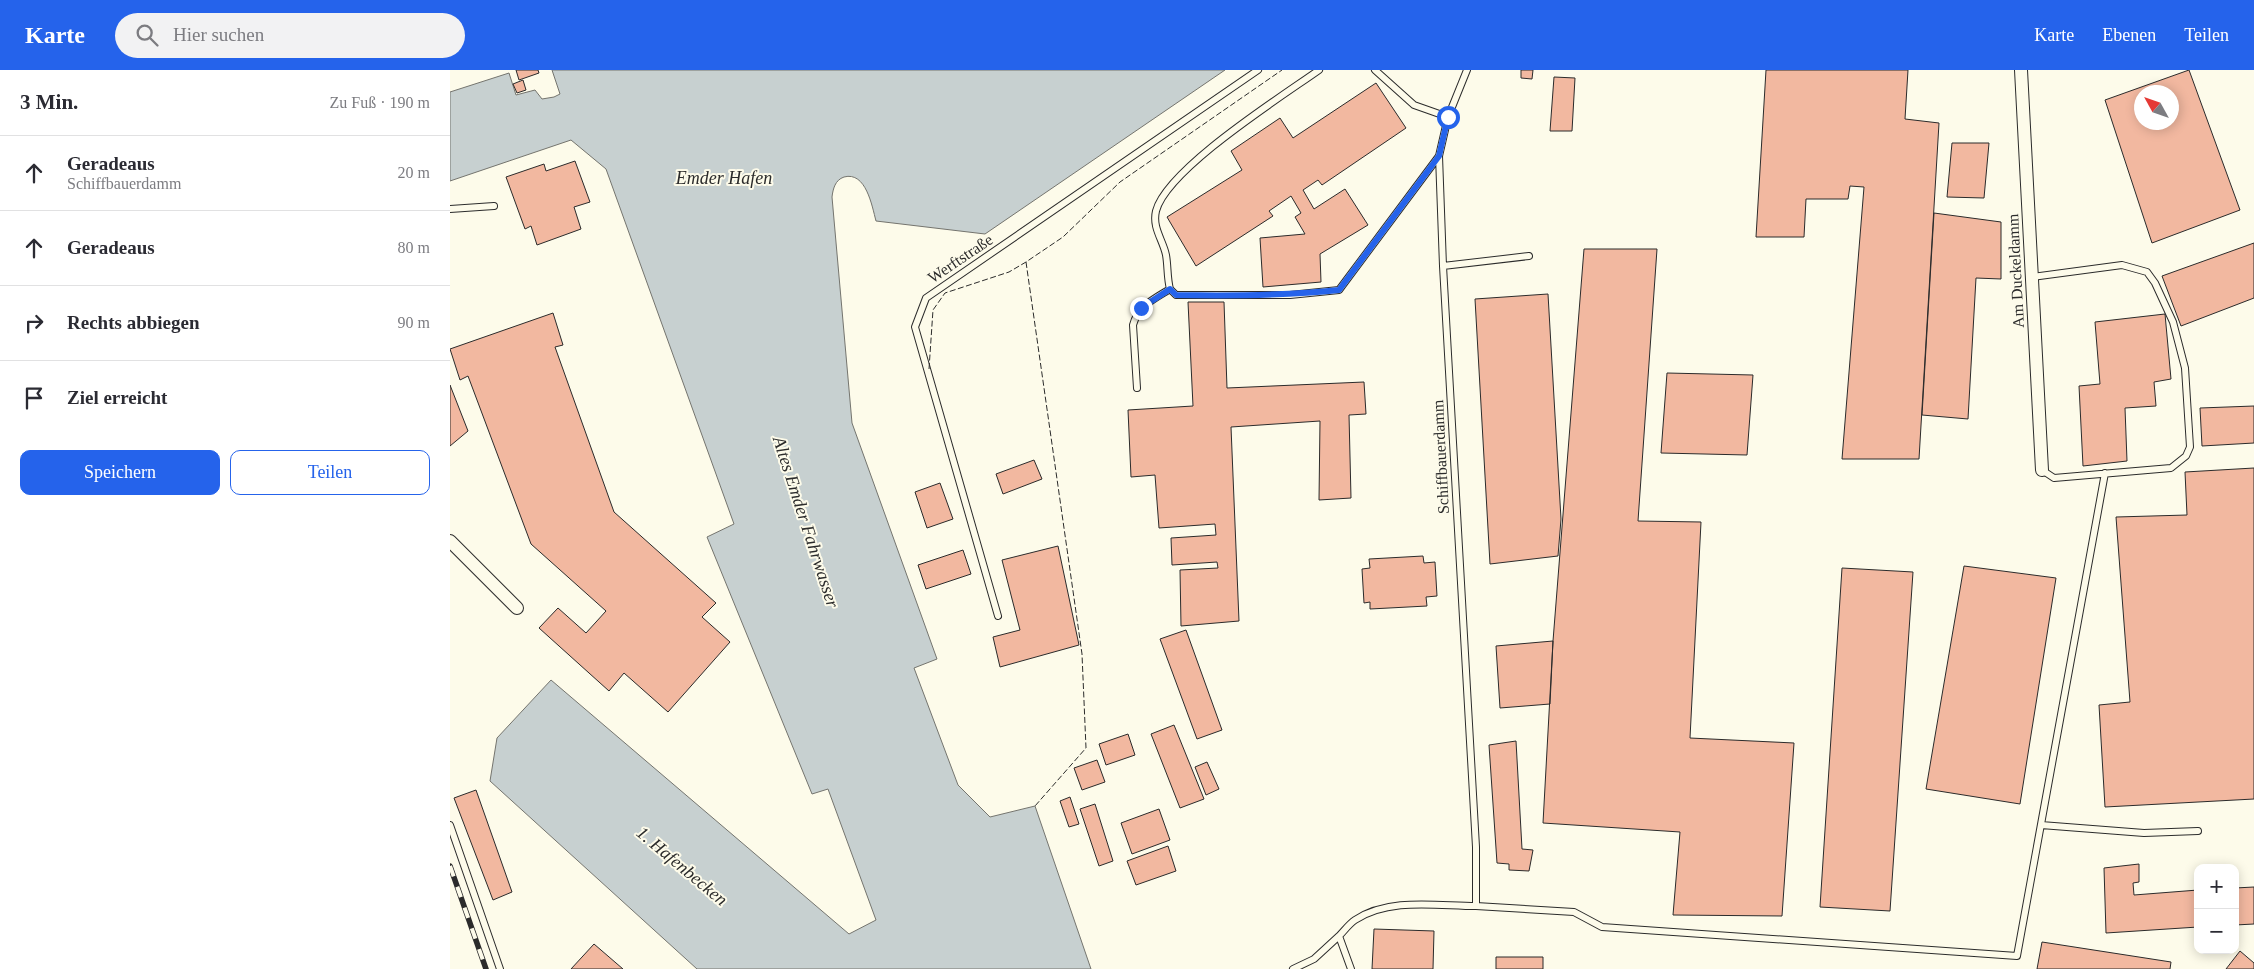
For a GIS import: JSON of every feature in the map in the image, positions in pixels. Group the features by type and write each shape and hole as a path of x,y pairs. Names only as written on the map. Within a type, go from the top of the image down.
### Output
{"street":[{"name":"Am Duckeldamm","path":"2021,70 2042,470"},
{"path":"450,541 517,608"}],"lane":[{"name":"Werftstraße","path":"998,616 915,327 923,304 926,298 934,292 1258,70"},
{"path":"1319,70 1235,129 1187,169 1161,199 1156,211 1155,221 1166,255 1170,289 1176,295 1290,295 1339,290 1439,156"},
{"path":"1375,70 1414,105 1448,117"},
{"name":"Schiffbauerdamm","path":"1467,70 1448,117 1439,156 1443,266 1476,847 1476,906"},
{"path":"450,209 494,206"},
{"path":"1443,266 1529,256"},
{"path":"2032,277 2122,265 2147,272 2155,284 2173,322 2185,368 2190,447 2186,456 2172,468 2054,478 2042,470"},
{"path":"1136,388 1133,325 1136,315 1141,308 1170,289"},
{"path":"1293,969 1314,959 1354,921 1373,911 1398,905 1476,906 1574,912 1602,927 2017,956 2105,473"},
{"path":"450,824 500,969"},
{"path":"2041,825 2144,833 2198,831"},
{"path":"1339,936 1351,969"}],"water":[{"name":"Emder Hafen","path":"552,70 1225,70 985,234 876,221 867,191 858,179 852,177 844,177 838,180 832,194 852,423 937,659 914,668 958,785 990,817 1035,806 1091,969 697,969 490,781 497,738 551,680 849,934 876,920 828,789 812,794 707,537 734,524 606,169 571,140 450,181 450,92 509,73 516,95 535,90 542,99 554,97 560,94"}],"building":[{"path":"516,70 538,70 539,73 519,80"},
{"path":"1521,70 1533,70 1532,79 1521,78"},
{"path":"1766,70 1908,70 1905,119 1939,123 1919,459 1842,459 1864,187 1850,186 1848,199 1806,199 1804,237 1756,237"},
{"path":"2189,70 2240,210 2152,243 2105,100 2134,90 2134,130 2179,130 2179,85 2147,85"},
{"path":"1554,77 1575,78 1572,131 1550,131"},
{"path":"523,80 526,90 517,93 513,84"},
{"path":"1376,83 1406,128 1322,185 1318,180 1303,190 1314,209 1345,189 1368,225 1320,254 1321,282 1263,287 1260,238 1305,234 1295,217 1301,213 1291,196 1269,211 1273,216 1196,266 1167,217 1242,170 1231,151 1280,118 1293,138"},
{"path":"1952,143 1989,143 1984,198 1947,197"},
{"path":"575,161 590,202 574,207 581,229 537,245 531,226 525,229 506,177 544,164 546,171"},
{"path":"1934,213 2001,222 2001,279 1976,278 1968,419 1922,415"},
{"path":"2254,243 2254,298 2181,326 2162,276"},
{"path":"1584,249 1657,249 1638,521 1701,522 1690,738 1794,743 1782,916 1673,915 1680,832 1543,823 1553,641"},
{"path":"1548,294 1561,519 1558,556 1490,564 1475,299"},
{"path":"1188,302 1224,302 1227,388 1364,382 1366,414 1349,415 1351,498 1319,500 1320,421 1231,427 1239,621 1181,626 1180,570 1218,568 1217,562 1172,565 1171,538 1216,535 1215,524 1159,528 1155,475 1131,477 1128,410 1193,406"},
{"path":"553,313 563,345 555,347 614,512 716,603 702,617 730,642 668,712 624,673 609,691 539,628 558,608 586,633 606,611 531,544 468,376 460,380 450,349"},
{"path":"2165,314 2171,379 2154,382 2156,406 2125,408 2127,461 2083,466 2079,386 2100,384 2095,322"},
{"path":"1667,373 1753,375 1747,455 1661,453"},
{"path":"450,385 468,431 450,446"},
{"path":"2254,406 2254,443 2202,446 2200,408"},
{"path":"1034,460 1042,479 1003,494 996,474"},
{"path":"2254,468 2254,799 2105,807 2099,705 2130,702 2116,517 2187,515 2185,472"},
{"path":"940,483 953,519 927,528 915,492"},
{"path":"1058,546 1079,645 1000,667 993,637 1020,630 1002,560"},
{"path":"963,550 971,574 926,589 918,565"},
{"path":"1423,556 1424,563 1435,562 1437,596 1426,597 1427,606 1370,609 1370,602 1364,603 1362,569 1370,568 1369,559"},
{"path":"1964,566 2056,578 2020,804 1926,789"},
{"path":"1842,568 1913,572 1890,911 1820,907"},
{"path":"1186,630 1222,730 1197,739 1160,639"},
{"path":"1553,641 1550,704 1500,708 1496,646"},
{"path":"1174,725 1204,799 1180,808 1151,734"},
{"path":"1128,734 1135,755 1106,765 1099,744"},
{"path":"1516,741 1522,849 1533,850 1529,871 1509,870 1509,864 1497,863 1489,745"},
{"path":"1097,760 1105,782 1082,790 1074,768"},
{"path":"1207,762 1219,789 1206,795 1195,767"},
{"path":"476,790 512,892 493,900 454,798"},
{"path":"1070,797 1079,824 1069,827 1060,801"},
{"path":"1095,804 1113,861 1099,866 1080,809"},
{"path":"1159,809 1170,840 1132,854 1121,823"},
{"path":"1168,846 1176,871 1136,885 1127,861"},
{"path":"2139,864 2139,882 2133,883 2134,895 2194,890 2194,927 2106,933 2104,868"},
{"path":"2254,887 2254,924 2239,925 2239,888"},
{"path":"1374,929 1434,931 1433,969 1372,969"},
{"path":"2042,942 2171,962 2170,969 2037,969"},
{"path":"594,944 623,969 571,969"},
{"path":"2240,951 2254,963 2254,969 2226,969"},
{"path":"1496,957 1543,957 1543,969 1496,969"}],"railway":[{"path":"450,866 486,969"}],"fence":[{"path":"929,369 933,310 945,293 1009,272 1026,262 1063,237 1120,182 1282,70"},
{"path":"1026,262 1082,654 1086,748 1035,806"}],"route":[{"path":"1141,308 1170,289 1176,295 1241,296 1290,295 1339,290 1439,156 1448,117"}],"water label":[{"name":"Altes Emder Fahrwasser","path":"806,522"},
{"name":"1. Hafenbecken","path":"682,866"}]}
